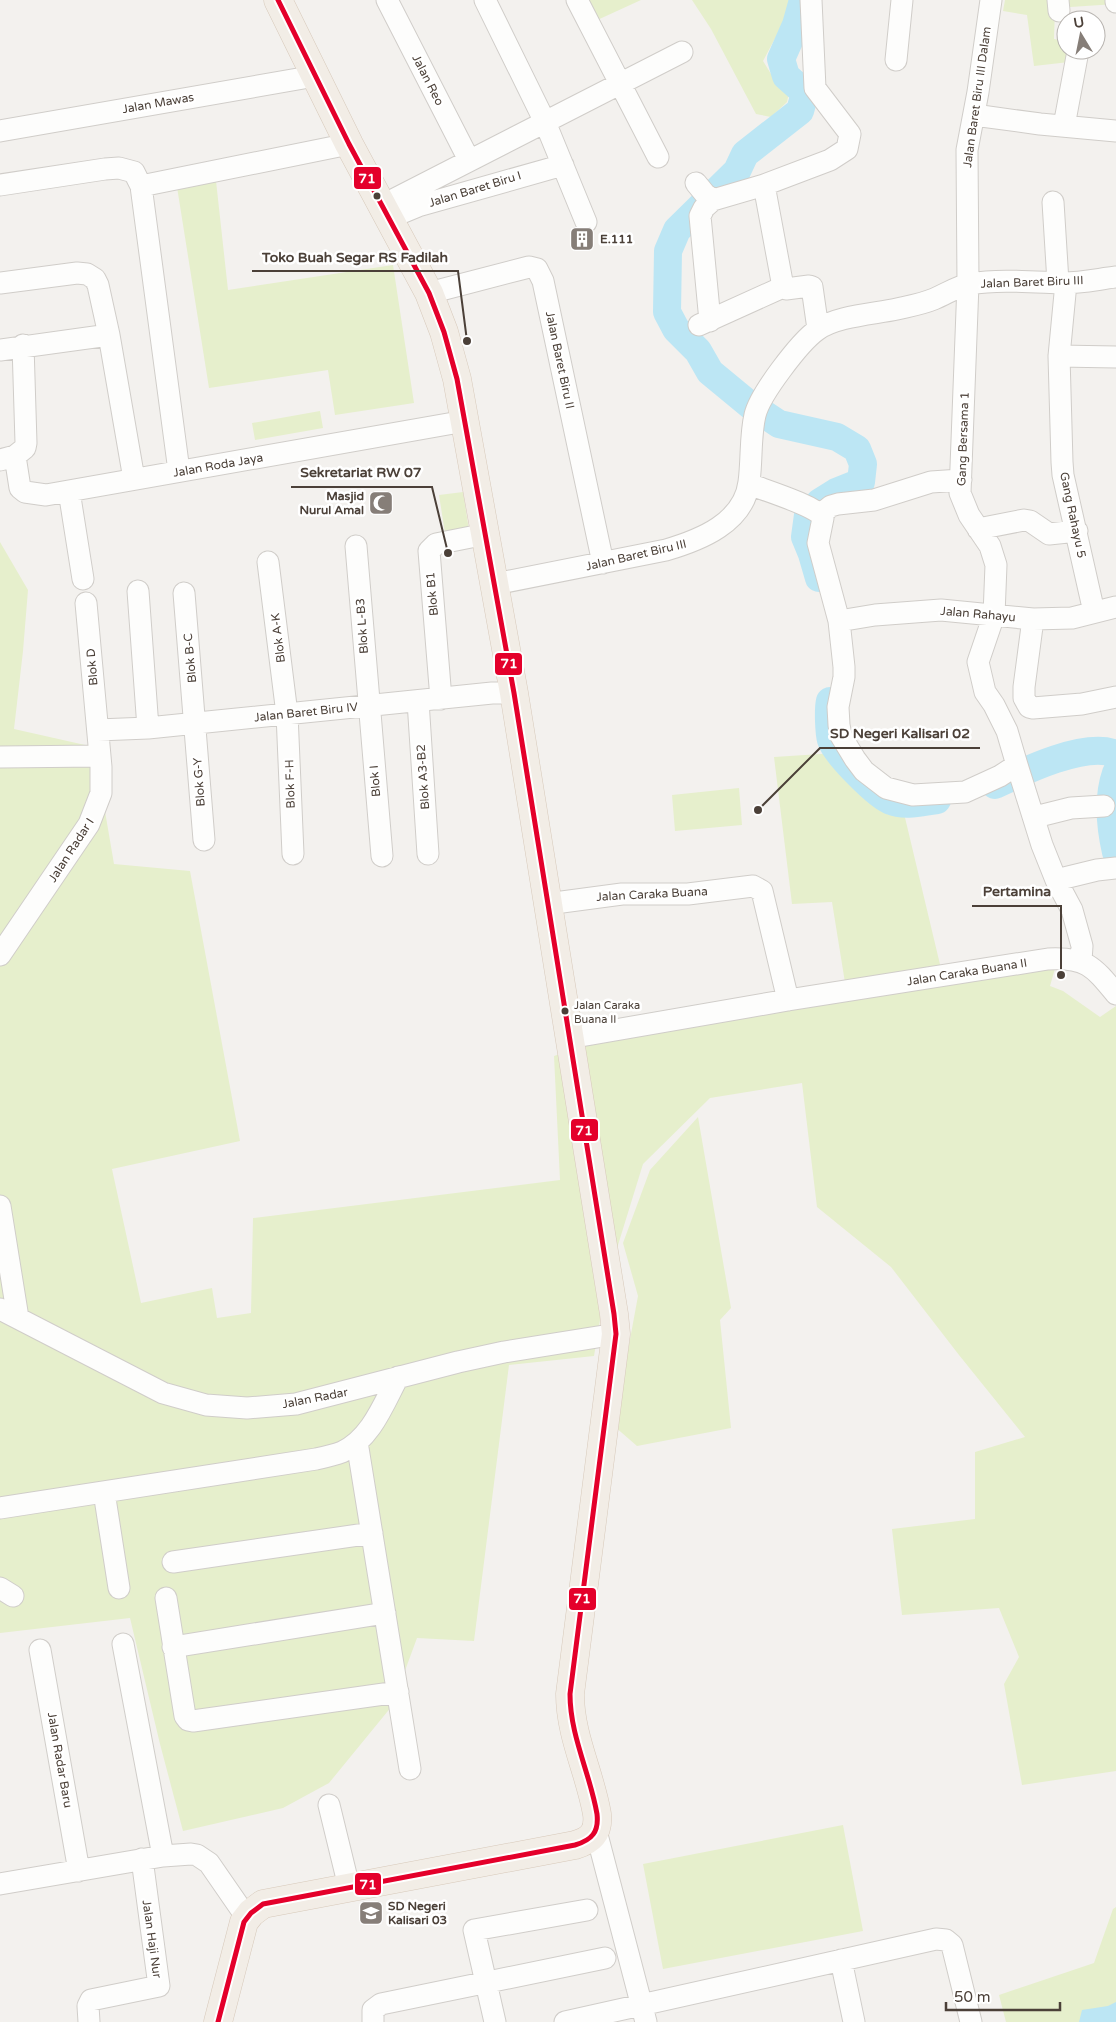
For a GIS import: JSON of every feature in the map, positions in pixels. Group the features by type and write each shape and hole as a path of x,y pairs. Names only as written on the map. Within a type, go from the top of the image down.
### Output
{"main road":[{"path":"218,2022 239,1938 247,1918 257,1907 270,1902 574,1844 590,1839 596,1831 598,1819 573,1732 570,1694 616,1334 514,693 457,379 444,332 428,293 315,76 278,0"}],"street":[{"name":"Jalan Reo","path":"387,0 470,160"},
{"path":"485,0 545,122 586,222"},
{"path":"577,0 658,157"},
{"path":"811,0 815,88 850,134 847,149 838,156 764,185 707,195 700,216 704,323 783,287 786,289 809,286 812,287 818,328"},
{"path":"896,60 902,0"},
{"name":"Jalan Baret Biru III Dalam","path":"968,284 967,150 991,0"},
{"path":"386,211 470,160 682,52"},
{"path":"1064,126 1076,60"},
{"name":"Jalan Mawas","path":"0,131 315,76"},
{"path":"974,115 1116,131"},
{"path":"141,186 350,144"},
{"name":"Jalan Baret Biru I","path":"386,211 418,206 563,164"},
{"path":"0,185 51,176 119,168 134,172 141,186 179,471"},
{"path":"764,185 783,287"},
{"name":"Gang Rahayu 5","path":"1053,202 1062,283 1059,356 1063,475 1094,612"},
{"name":"Jalan Baret Biru II","path":"428,293 529,266 537,269 543,280 603,563"},
{"path":"0,283 77,273 87,274 95,279 109,335 134,479"},
{"name":"Jalan Baret Biru III","path":"494,584 666,550 691,543 733,516 743,501 749,484 759,405 790,359 818,328 843,320 922,303 968,284 1003,282 1062,283 1116,277"},
{"name":"Gang Bersama 1","path":"968,284 960,493 964,506 990,546 996,565 994,615 980,652 979,670 985,692 1007,731 1018,770 1035,817 1042,845 1056,880 1072,910 1082,946 1081,961"},
{"path":"0,350 23,345 109,335"},
{"path":"8,458 24,448 26,443 23,345"},
{"path":"1059,356 1116,357"},
{"name":"Jalan Roda Jaya","path":"8,458 20,488 25,492 46,495 465,421"},
{"path":"814,510 838,504 874,500 931,482 961,480"},
{"path":"749,484 814,510 823,522 818,544 839,621 844,667 838,707 839,725 848,748 864,771 886,788 913,795 965,792 1018,770"},
{"path":"69,491 83,579"},
{"path":"978,529 1024,520 1030,521 1049,534 1077,531"},
{"name":"Blok B1","path":"441,698 429,551 436,544 486,534"},
{"name":"Blok L-B3","path":"356,546 368,706"},
{"name":"Blok A-K","path":"268,562 287,714"},
{"path":"138,591 148,728"},
{"name":"Blok B-C","path":"184,593 195,724"},
{"name":"Blok D","path":"86,603 98,730"},
{"name":"Jalan Rahayu","path":"839,621 926,610 1033,619 1072,618 1116,607"},
{"path":"1033,619 1024,687 1024,698 1029,707 1082,704 1116,697"},
{"name":"Jalan Baret Biru IV","path":"98,730 195,724 441,698 514,693"},
{"name":"Blok A3-B2","path":"418,701 428,854"},
{"name":"Blok I","path":"368,706 382,856"},
{"name":"Blok F-H","path":"287,714 292,854"},
{"name":"Blok G-Y","path":"195,724 204,840"},
{"name":"Jalan Radar I","path":"0,955 74,848 94,814 101,793 98,730"},
{"path":"0,757 99,756"},
{"path":"1035,817 1071,808 1104,806"},
{"path":"1056,880 1097,870 1115,868"},
{"name":"Jalan Caraka Buana","path":"547,904 622,894 688,894 753,886 760,888 788,1000"},
{"name":"Jalan Caraka Buana II","path":"569,1038 1036,960 1062,958 1081,961"},
{"path":"1081,961 1090,966 1116,994"},
{"path":"0,1206 9,1313"},
{"name":"Jalan Radar","path":"9,1313 163,1393 206,1404 247,1408 296,1404 425,1369 504,1352 616,1334"},
{"path":"0,1508 316,1459 341,1452 357,1442 374,1421 398,1377"},
{"path":"357,1442 410,1769"},
{"path":"104,1492 119,1588"},
{"path":"173,1562 372,1533"},
{"path":"166,1598 185,1716 189,1721 398,1692"},
{"path":"173,1647 385,1613"},
{"path":"123,1644 163,1856"},
{"name":"Jalan Radar Baru","path":"40,1650 79,1871"},
{"path":"330,1805 349,1887"},
{"path":"596,1831 643,2013"},
{"path":"0,1884 142,1859 191,1854 204,1858 209,1863 247,1918"},
{"name":"Jalan Haji Nur","path":"89,2022 88,2006 92,2000 159,1986 142,1859"},
{"path":"495,2022 474,1930 586,1910"},
{"path":"565,2022 643,2013 842,1960 936,1938 946,1940 955,1951 971,2022"},
{"path":"373,2022 372,2010 381,2004 605,1958"},
{"path":"842,1960 854,2022"}],"green space":[{"path":"582,0 641,0 593,22"},
{"path":"692,0 791,0 789,12 763,61 771,74 790,88 787,102 771,117 756,114 711,29"},
{"path":"1005,0 1116,0 1116,4 1055,8 1054,39 1056,39 1056,60 1078,61 1034,66 1027,15 1003,11"},
{"path":"216,181 228,290 393,265 414,403 335,415 328,370 209,388 177,187"},
{"path":"320,411 323,428 255,440 252,423"},
{"path":"463,492 469,530 445,533 439,495"},
{"path":"0,542 28,590 14,729 94,747 114,864 190,871 240,1141 112,1169 141,1303 212,1288 217,1318 251,1313 253,1218 560,1180 554,1056 654,1022 847,995 832,902 792,904 774,757 836,753 871,791 902,805 943,977 1056,965 1050,986 1063,991 1100,1017 1116,1006 1116,1771 1022,1785 1004,1684 1019,1657 999,1608 902,1615 892,1529 975,1519 975,1452 1025,1437 891,1267 817,1207 802,1083 710,1098 643,1164 606,1284 594,1356 509,1365 474,1641 417,1638 392,1706 329,1783 283,1808 183,1831 130,1618 0,1633"},
{"path":"739,788 742,825 675,831 672,795"},
{"path":"698,1117 731,1308 720,1320 731,1428 637,1446 614,1426 638,1296 623,1243 650,1170"},
{"path":"843,1825 863,1931 663,1969 643,1864"},
{"path":"1116,1907 1116,2022 1006,2022 999,1995 1094,1963 1113,1909"}],"water":[{"path":"1116,2002 1116,2022 1079,2022 1082,2010 1108,2006"}],"waterway":[{"path":"803,0 796,25 781,59 786,76 805,93 800,111 745,154 737,171 677,230 668,251 667,312 676,329 698,351 710,372 750,405 779,424 837,437 857,449 863,464 861,482 836,492 820,502 808,515 805,537 819,578"},
{"path":"830,701 829,721 831,740 848,764 867,783 896,803 914,804 937,800"},
{"path":"995,785 1022,772 1072,754 1089,751 1103,751 1116,754"},
{"path":"1116,773 1110,803 1112,832 1116,852"}],"transit line":[{"name":"71","path":"218,2022 244,1922 251,1913 263,1904 575,1845 586,1841 593,1834 597,1826 597,1814 573,1725 570,1694 616,1334 514,693 457,379 444,332 429,293 349,144 278,0"}],"place":[{"name":"E.111","path":"582,239"},
{"name":"Toko Buah Segar RS Fadilah","path":"467,341"},
{"name":"Masjid Nurul Amal","path":"381,503"},
{"name":"Sekretariat RW 07","path":"448,553"},
{"name":"SD Negeri Kalisari 02","path":"758,810"},
{"name":"Pertamina","path":"1061,975"},
{"name":"Jalan Caraka Buana II","path":"565,1011"},
{"name":"SD Negeri Kalisari 03","path":"371,1913"}]}
